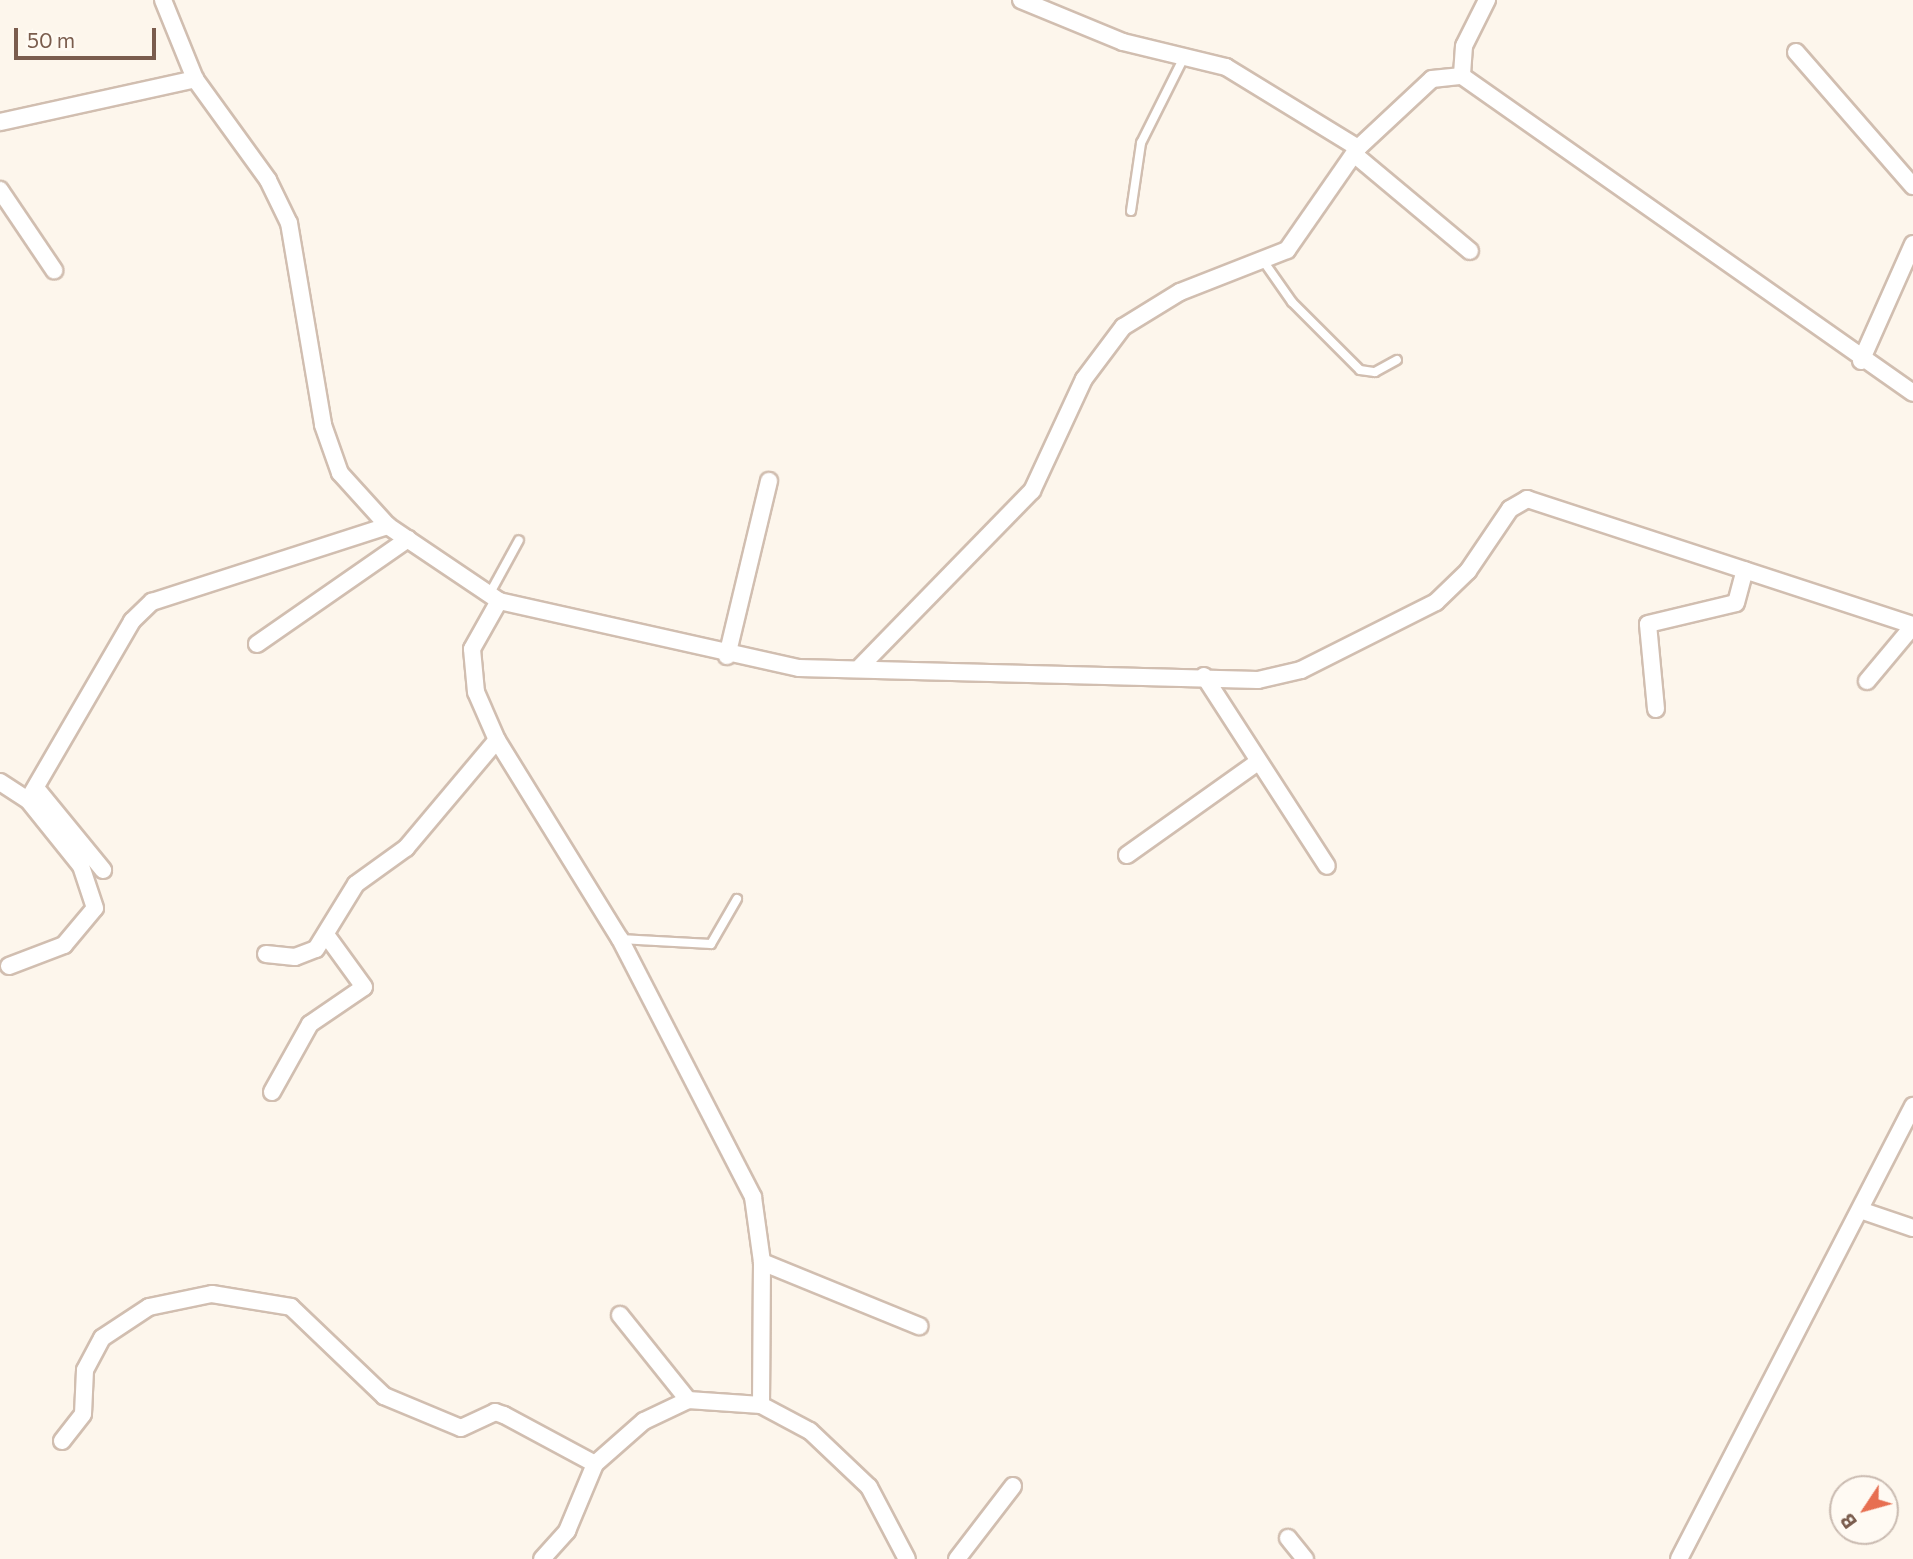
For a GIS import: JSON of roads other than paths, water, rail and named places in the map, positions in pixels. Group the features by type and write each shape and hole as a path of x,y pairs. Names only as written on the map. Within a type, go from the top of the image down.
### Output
{"street":[{"path":"163,0 195,79 281,203 296,247 330,451 355,494 388,526 494,597 727,656 799,668 861,666 1279,677 1436,602 1468,571 1510,509 1527,499 1913,626 1867,681"},
{"path":"1021,0 1066,22 1244,76 1356,151 1471,251"},
{"path":"1462,76 1464,46 1487,0"},
{"path":"1796,52 1913,186"},
{"path":"861,666 1032,491 1084,379 1123,327 1180,292 1265,262 1299,238 1356,151 1432,79 1462,76 1861,360 1913,393"},
{"path":"0,122 195,79"},
{"path":"0,190 54,270"},
{"path":"1861,360 1913,244"},
{"path":"727,656 769,481"},
{"path":"32,794 132,621 152,602 388,526"},
{"path":"257,645 408,540"},
{"path":"1656,709 1648,624 1736,603 1745,570"},
{"path":"494,597 470,661 497,740 620,939 745,1171 762,1262 761,1405"},
{"path":"1204,676 1255,764 1326,866"},
{"path":"266,954 307,954 327,936 356,884 406,848 497,740"},
{"path":"1127,855 1255,764"},
{"path":"0,782 32,794 103,870"},
{"path":"9,966 64,945 95,908 81,866 32,794"},
{"path":"272,1092 310,1024 364,987 327,936"},
{"path":"1679,1559 1863,1211 1913,1106"},
{"path":"1863,1211 1913,1228"},
{"path":"762,1262 919,1326"},
{"path":"62,1441 83,1414 86,1370 102,1338 149,1307 212,1294 291,1307 383,1396 461,1428 495,1412 594,1464"},
{"path":"620,1315 688,1400"},
{"path":"542,1559 567,1531 594,1464 651,1416 688,1400 761,1405 810,1431 852,1467 886,1513 907,1559"},
{"path":"957,1559 1013,1486"},
{"path":"1288,1538 1305,1559"}],"lane":[{"path":"1131,211 1141,143 1184,57"},
{"path":"1265,262 1292,302 1360,370 1375,372 1397,360"},
{"path":"494,597 519,540"},
{"path":"620,939 711,944 737,899"}]}
